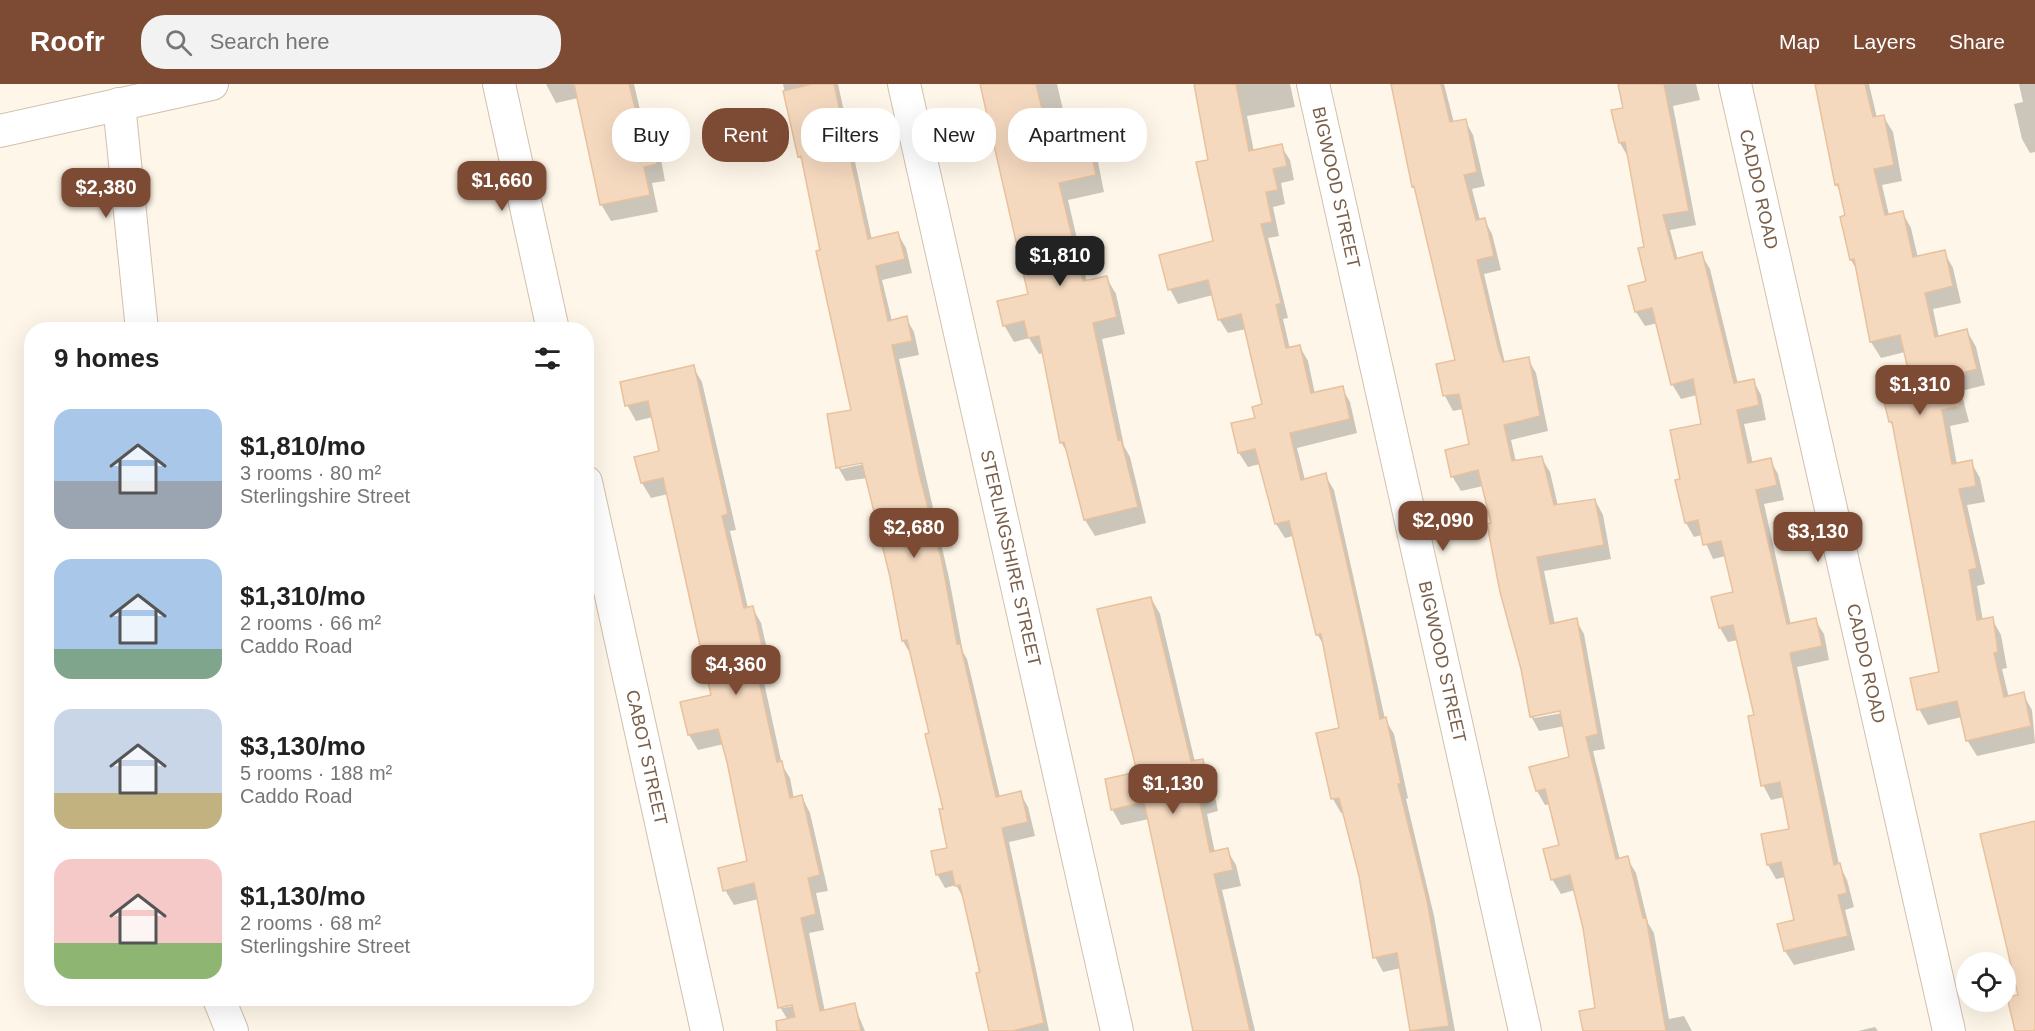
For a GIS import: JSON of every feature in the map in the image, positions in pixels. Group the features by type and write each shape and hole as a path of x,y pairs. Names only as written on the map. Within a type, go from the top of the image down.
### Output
{"street":[{"path":"0,131 212,84"},
{"path":"499,84 551,322"},
{"name":"STERLINGSHIRE STREET","path":"904,84 1117,1031"},
{"name":"BIGWOOD STREET","path":"1313,84 1525,1031"},
{"name":"CADDO ROAD","path":"1735,84 1949,1031"},
{"path":"119,104 141,322"},
{"name":"CABOT STREET","path":"594,518 707,1031"},
{"path":"222,1006 232,1031"}],"building":[{"path":"574,84 629,84 635,108 612,108 612,162 657,162 657,164 644,167 650,195 600,205"},
{"path":"812,84 834,84 839,108 801,108 801,156 798,157 789,108 787,108 783,91"},
{"path":"980,84 1036,84 1042,108 1008,108 1008,162 1093,162 1096,175 1059,183 1083,281 1107,276 1117,317 1093,323 1118,440 1121,439 1138,507 1084,520 1064,442 1060,443 1039,336 1028,338 1024,321 1003,326 997,301 1028,294 996,154 996,108 985,108"},
{"path":"1194,84 1236,84 1249,151 1282,144 1287,166 1273,169 1278,190 1266,192 1272,222 1261,224 1281,303 1276,305 1286,348 1300,345 1311,393 1343,386 1350,419 1290,433 1301,480 1326,473 1364,637 1380,719 1386,717 1401,784 1398,784 1427,900 1449,1026 1410,1031 1397,953 1373,958 1359,876 1339,798 1331,799 1316,733 1339,728 1321,634 1316,635 1289,521 1275,524 1255,449 1238,453 1231,423 1255,418 1252,407 1262,404 1241,314 1218,320 1208,280 1168,290 1159,255 1213,241 1196,162 1208,160"},
{"path":"1391,84 1441,84 1450,122 1466,119 1477,172 1464,175 1476,220 1485,218 1494,256 1477,260 1499,351 1503,362 1529,357 1540,416 1504,425 1512,461 1542,456 1554,505 1595,499 1604,545 1537,557 1550,624 1577,618 1598,734 1586,737 1616,859 1628,856 1643,918 1646,917 1666,1031 1583,1031 1579,1011 1595,1008 1583,928 1570,875 1551,880 1543,849 1559,845 1545,789 1536,791 1529,767 1569,757 1560,711 1530,717 1521,669 1500,592 1487,524 1491,523 1478,470 1451,477 1445,450 1469,444 1459,394 1443,396 1436,364 1455,360 1414,186 1412,187"},
{"path":"1618,84 1664,84 1689,211 1663,215 1675,259 1702,252 1734,383 1754,379 1759,405 1737,410 1748,463 1771,458 1777,485 1756,490 1787,624 1816,618 1822,646 1790,653 1834,865 1840,863 1847,893 1838,895 1848,936 1784,951 1777,924 1794,920 1781,862 1767,865 1761,834 1789,829 1780,782 1761,786 1748,716 1754,715 1733,625 1719,628 1711,597 1733,592 1721,541 1703,545 1698,520 1685,523 1675,480 1680,479 1670,430 1701,424 1693,379 1671,385 1652,308 1635,312 1628,286 1646,281 1638,248 1644,247 1625,142 1619,143 1611,110 1623,108"},
{"path":"1815,84 1865,84 1873,117 1884,115 1894,165 1874,169 1885,215 1903,211 1913,257 1945,250 1953,286 1925,293 1935,337 1967,329 1977,369 1953,375 1960,406 1942,410 1952,464 1972,460 1976,486 1959,489 1977,568 1969,570 1977,620 1993,617 1998,652 1994,653 2004,697 2024,692 2031,726 1966,741 1957,701 1917,710 1910,678 1939,672 1892,422 1889,422 1881,389 1911,382 1900,335 1870,342 1854,259 1850,260 1840,217 1845,215 1838,184 1835,185"},
{"path":"802,162 851,162 868,239 898,232 905,259 876,266 888,321 907,316 912,341 892,345 919,473 942,562 957,644 960,643 996,797 1021,791 1028,822 1002,828 1044,1023 1012,1031 989,1031 976,973 980,972 960,885 955,886 952,871 936,875 931,851 947,848 939,809 943,809 925,734 929,733 907,640 902,641 890,577 862,463 836,468 827,414 851,410 816,251 820,250"},
{"path":"694,365 728,514 722,516 744,608 753,606 764,655 754,658 777,762 782,761 790,798 802,795 820,875 808,878 816,914 801,918 820,1011 855,1003 861,1031 777,1031 776,1021 795,1017 792,1005 778,1008 754,883 723,891 718,868 747,861 727,762 718,729 688,735 680,702 711,695 663,478 641,483 634,457 659,451 648,401 625,406 620,382"},
{"path":"1151,597 1191,761 1203,759 1210,796 1199,798 1210,852 1228,848 1233,870 1214,874 1250,1031 1193,1031 1144,802 1111,810 1105,779 1137,772 1097,609"},
{"path":"2035,821 2035,1031 2015,1031 2011,1012 2016,1012 2016,995 2018,995 2016,952 2008,952 1980,834"}]}
